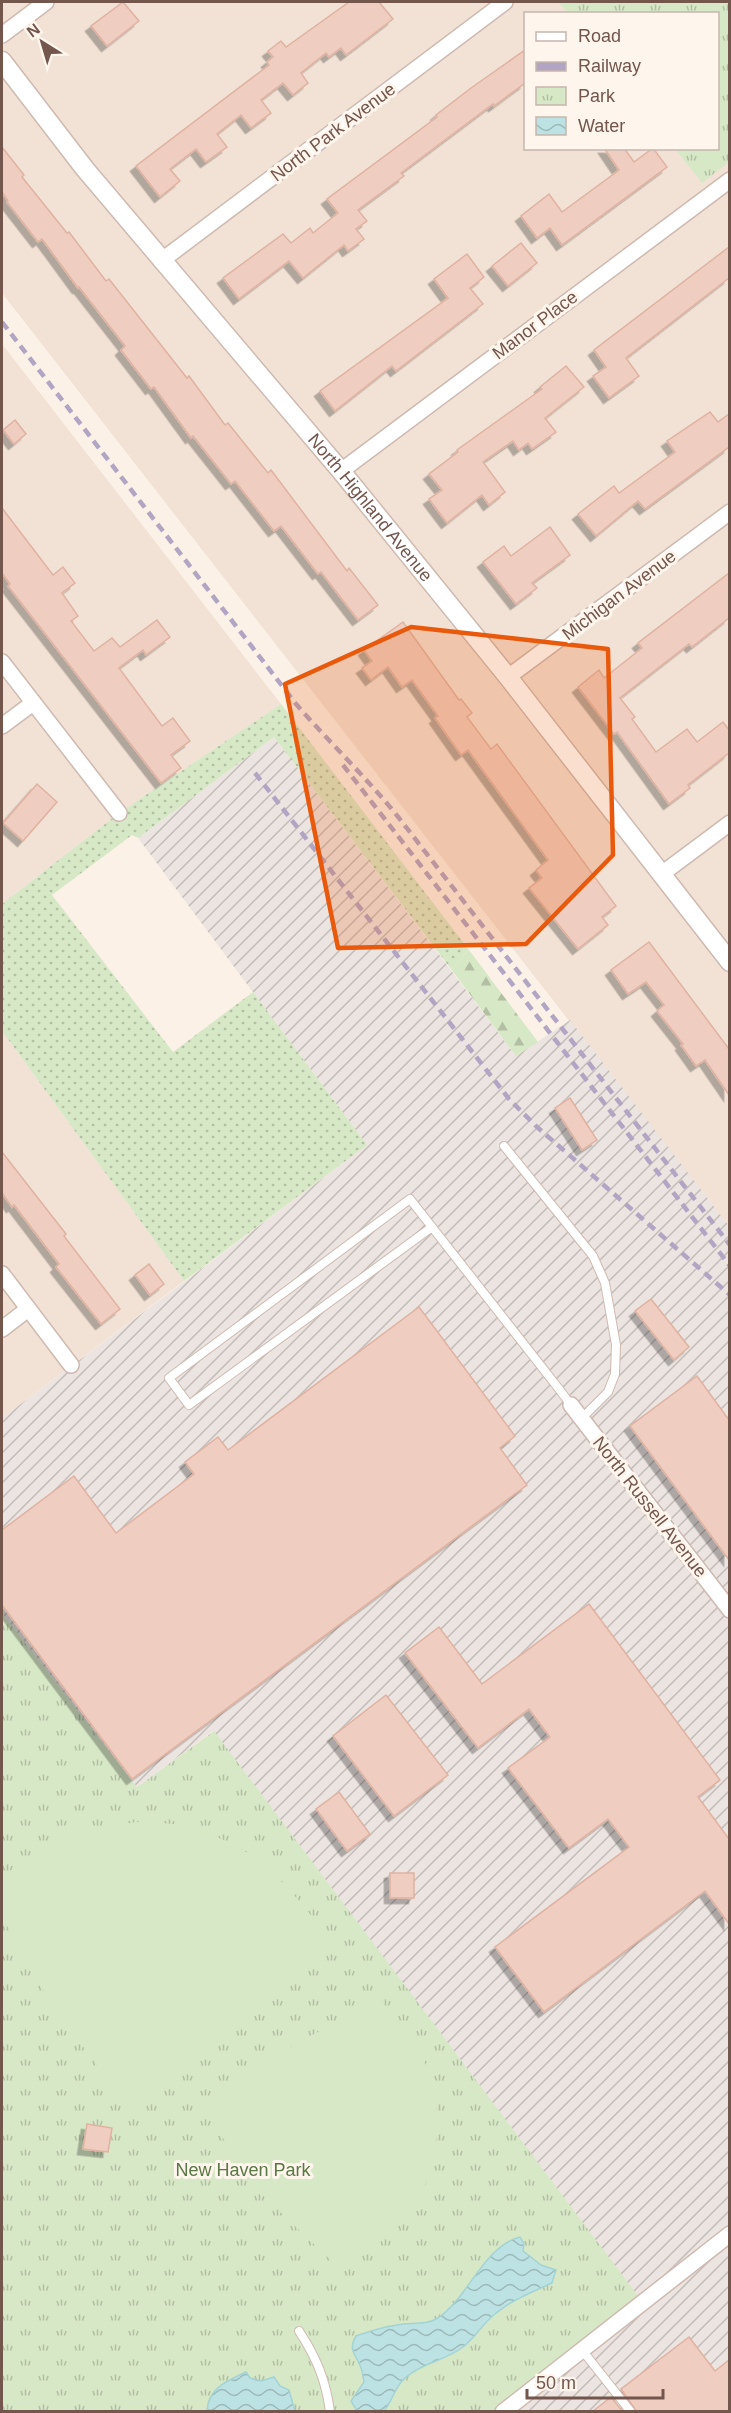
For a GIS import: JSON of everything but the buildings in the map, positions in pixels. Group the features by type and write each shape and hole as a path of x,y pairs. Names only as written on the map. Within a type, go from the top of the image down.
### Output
{"street":[{"path":"2,35 46,2"},
{"name":"North Park Avenue","path":"161,261 505,2"},
{"name":"North Highland Avenue","path":"2,61 85,169 341,471 508,677 663,873 729,962"},
{"name":"Manor Place","path":"341,471 729,180"},
{"name":"Michigan Avenue","path":"508,677 729,512"},
{"path":"2,662 119,813"},
{"path":"2,726 33,703"},
{"path":"663,873 729,823"},
{"path":"2,1274 71,1365"},
{"path":"2,1329 28,1309"},
{"name":"North Russell Avenue","path":"571,1405 729,1610"},
{"path":"503,2412 729,2234"}],"lane":[{"path":"504,1146 593,1256 605,1283 616,1345 615,1374 608,1392 582,1418"},
{"path":"432,1227 189,1405 169,1378 410,1199 432,1227 571,1405"},
{"path":"299,2331 321,2368 327,2388 330,2412"},
{"path":"581,2349 632,2412"}],"highlighted area":[{"path":"411,627 608,649 613,855 526,944 338,948 285,684"}],"shaded area":[{"path":"2,2 729,2 729,1226 2,293"},
{"path":"2,344 281,704 119,813 2,904"},
{"path":"274,737 516,1056 570,1020 729,1226 729,2411 514,2411 213,1731 137,1787 2,1613 2,1418 367,1145 138,838"},
{"path":"2,1031 184,1281 2,1418"}],"green space":[{"path":"558,2 729,2 729,162 702,183 676,150 719,150 719,12 567,12"},
{"path":"281,704 469,950 451,969 274,737 138,838 132,835 52,895 173,1052 253,992 367,1145 184,1281 2,1031 2,904 119,813"},
{"path":"469,950 538,1042 516,1056 451,969"},
{"name":"New Haven Park","path":"2,1613 137,1787 214,1731 644,2304 506,2411 2,2411"},
{"path":"137,1822 173,1824 204,1832 246,1852 281,1881 328,1937 206,2055 203,2052 144,2098 119,2095 76,2037 72,2039 68,2034 2,1917 2,1877 19,1865 50,1846 81,1833"},
{"path":"380,1999 424,2061 432,2077 437,2111 435,2154 426,2183 412,2210 392,2232 342,2271 251,2184 255,2180 213,2125 216,2105 272,2062 269,2058"}],"water":[{"path":"520,2237 524,2244 523,2251 541,2265 556,2270 552,2283 502,2309 456,2352 410,2374 395,2391 384,2411 357,2411 351,2401 364,2382 362,2370 352,2346 356,2336 387,2327 423,2323 438,2318 449,2309 496,2251 507,2242"},
{"path":"246,2372 250,2378 261,2381 274,2377 280,2386 289,2390 295,2411 207,2411 211,2396 220,2386"}],"railway":[{"path":"2,322 296,704 399,818 730,1245"},
{"path":"343,765 730,1266"},
{"path":"255,773 509,1099 537,1127 730,1295"}]}
